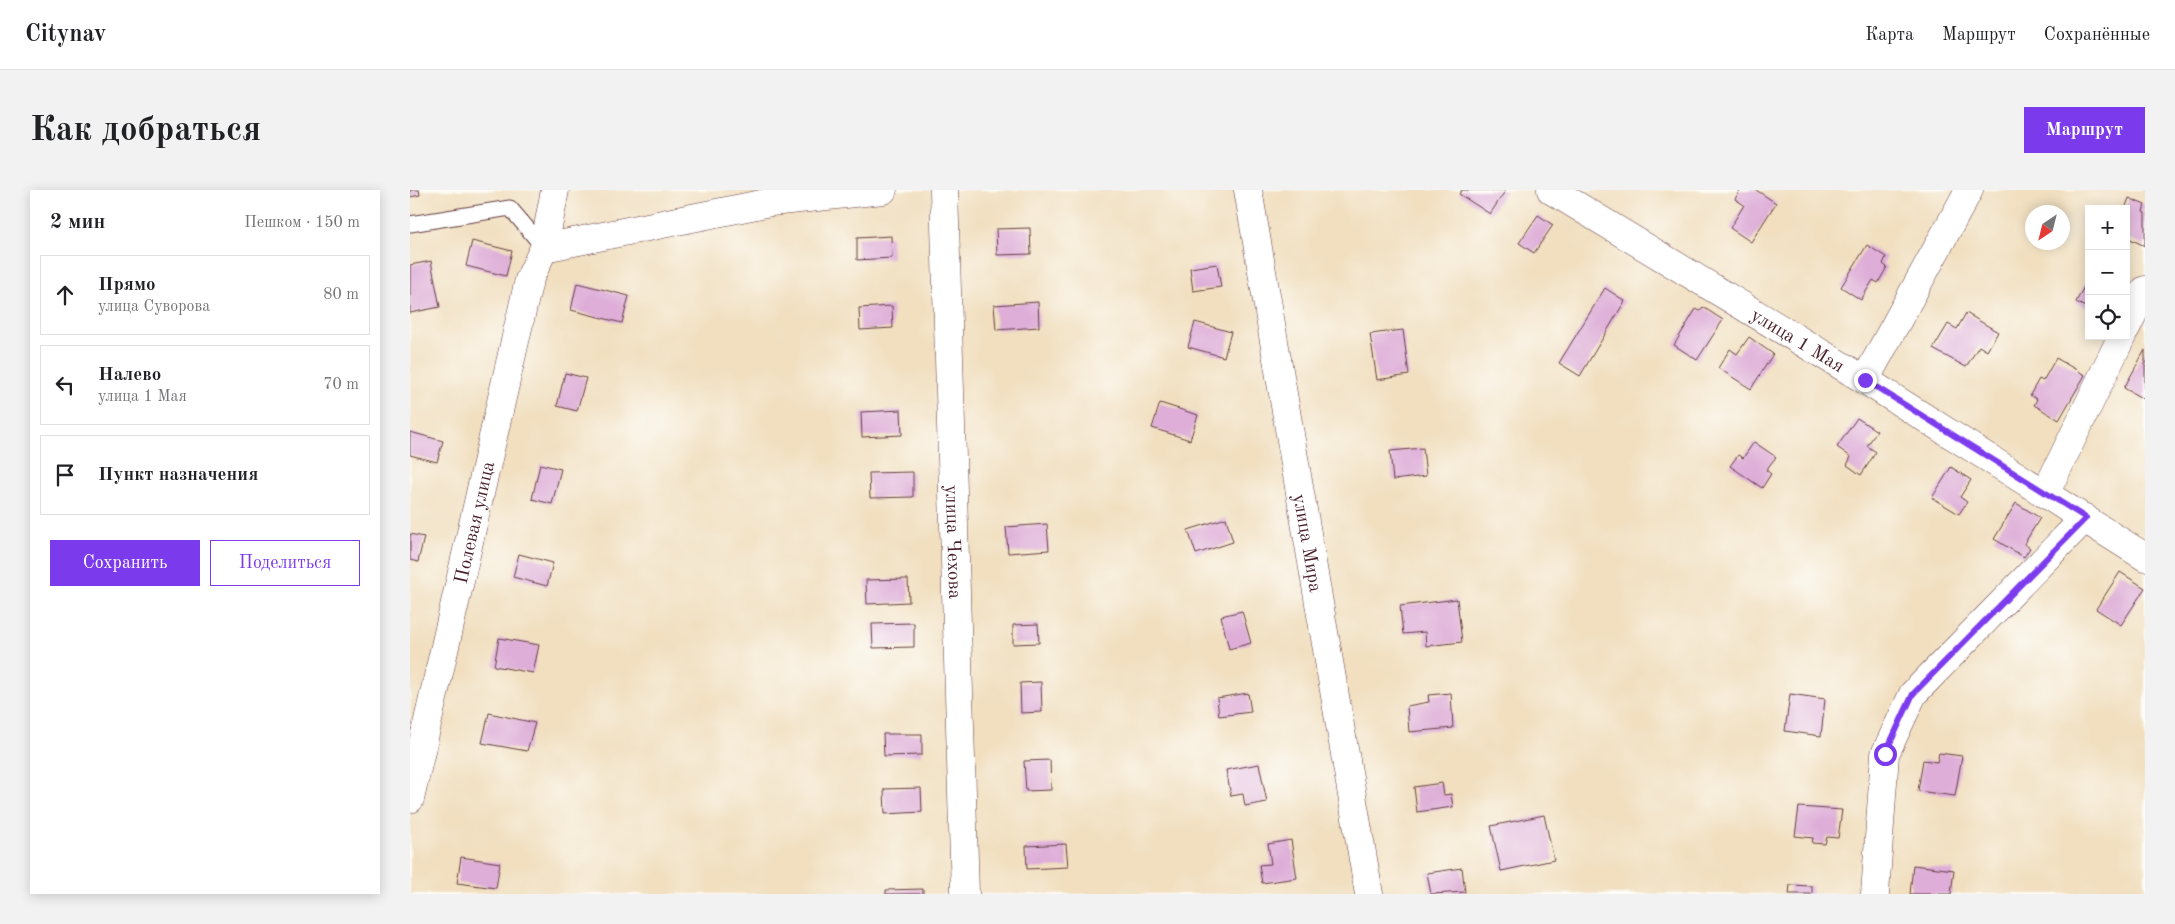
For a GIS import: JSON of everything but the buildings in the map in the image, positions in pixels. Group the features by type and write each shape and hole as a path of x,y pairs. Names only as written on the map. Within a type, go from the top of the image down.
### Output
{"street":[{"name":"Полевая улица","path":"410,799 529,280 544,248 555,190"},
{"path":"544,248 771,202 883,190"},
{"name":"улица Чехова","path":"944,190 965,894"},
{"name":"улица Мира","path":"1248,190 1369,894"},
{"name":"улица 1 Мая","path":"1551,190 1865,380 2145,557"},
{"path":"1865,380 1969,190"},
{"path":"2130,320 2145,290"},
{"path":"2045,494 2120,340"},
{"path":"1874,894 1885,754 1913,694 2086,518"}],"lane":[{"path":"410,224 510,208 544,248"}],"route":[{"path":"1865,380 2086,518 1913,694 1885,754"}]}
